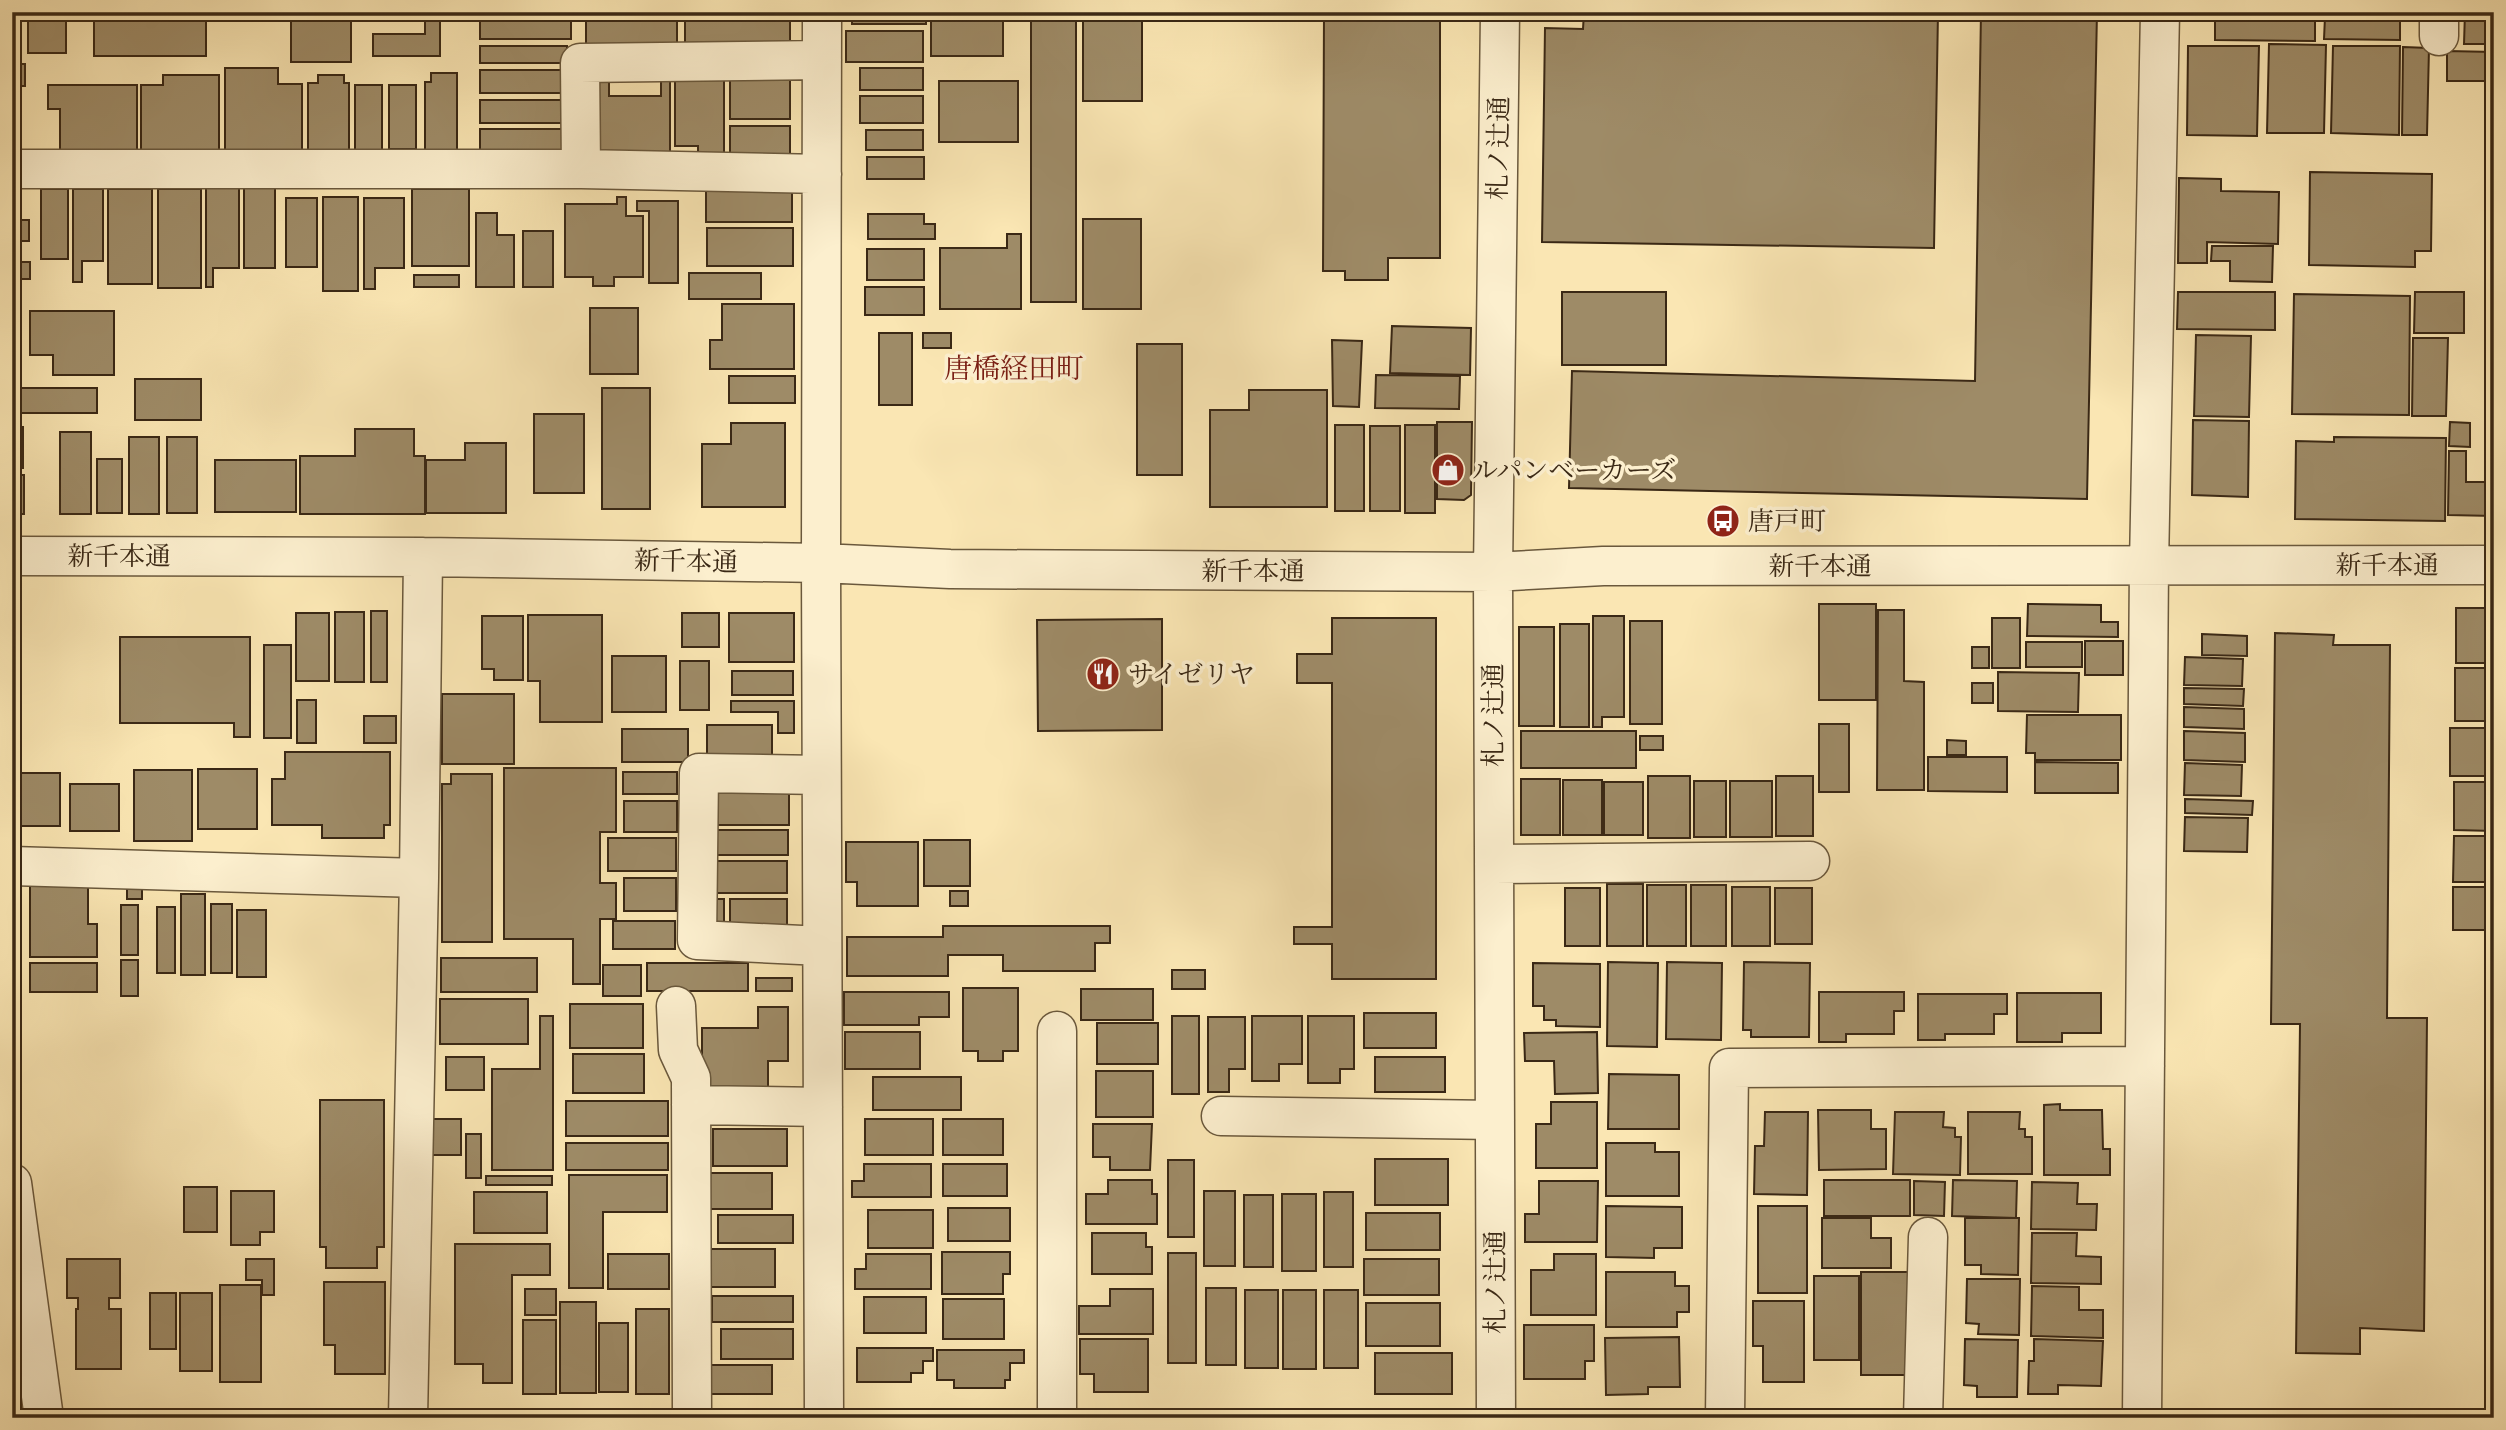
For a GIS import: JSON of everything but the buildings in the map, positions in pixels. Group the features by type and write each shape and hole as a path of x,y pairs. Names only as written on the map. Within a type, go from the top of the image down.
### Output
{"street":[{"path":"822,12 824,1418"},
{"name":"札ノ辻通","path":"1496,1418 1493,572 1500,12"},
{"path":"2141,1418 2149,565 2160,12"},
{"path":"581,169 580,63 822,60"},
{"path":"12,169 581,169 822,174"},
{"name":"新千本通","path":"12,556 423,557 821,563 950,569 1493,572 1603,566 2494,565"},
{"path":"408,1418 423,557"},
{"path":"821,775 699,773 697,940 822,946"},
{"path":"1494,864 1810,861"},
{"path":"12,866 419,878"},
{"path":"676,1006 678,1050 691,1079 692,1418"},
{"path":"1057,1031 1057,1418"},
{"path":"1725,1418 1729,1068 2145,1066"},
{"path":"691,1105 823,1107"},
{"path":"1221,1116 1495,1120"},
{"path":"12,1183 44,1418"},
{"path":"1923,1418 1928,1237"}],"place":[{"name":"ルパンベーカーズ","path":"1448,470"},
{"name":"唐戸町","path":"1723,521"},
{"name":"サイゼリヤ","path":"1103,674"}],"district":[{"name":"唐橋経田町","path":"1014,368"}]}
